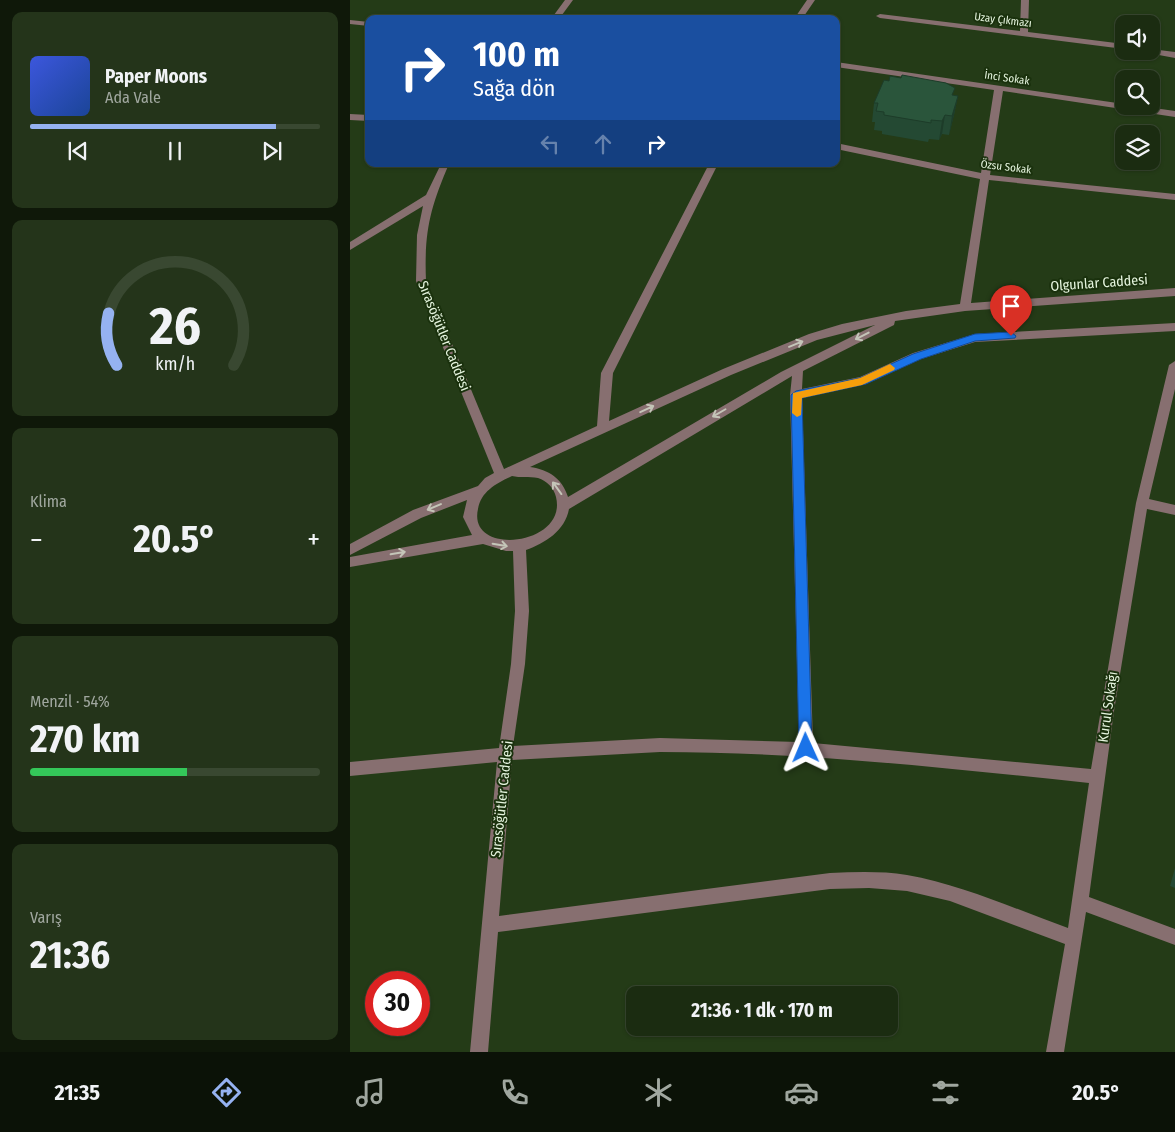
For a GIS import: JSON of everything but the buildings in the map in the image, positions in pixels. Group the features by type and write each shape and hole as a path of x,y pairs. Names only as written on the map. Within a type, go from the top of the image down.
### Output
{"street":[{"path":"558,15 569,0"},
{"path":"801,15 811,0"},
{"path":"1024,33 1025,0"},
{"name":"Uzay Çıkmazı","path":"880,16 1024,33 1115,47"},
{"path":"350,22 365,24"},
{"path":"1160,53 1175,55"},
{"name":"İnci Sokak","path":"840,65 1175,114"},
{"path":"965,307 999,88"},
{"path":"350,117 365,118"},
{"name":"Özsu Sokak","path":"840,147 985,177 1175,197"},
{"name":"Sırasöğütler Caddesi","path":"444,167 430,197 423,222 420,241 421,281 507,473"},
{"path":"603,430 607,374 710,167"},
{"path":"350,247 430,197"},
{"name":"Olgunlar Caddesi","path":"906,315 965,307 1175,292"},
{"path":"350,550 417,514 480,490 507,473 727,372 813,337 842,328 906,315"},
{"path":"563,506 798,368 906,315"},
{"path":"796,395 862,381 917,356 975,338 1175,327"},
{"name":"Kurul Sokağı","path":"1055,1052 1080,902 1107,711 1142,503 1175,365"},
{"path":"798,368 796,395 806,748"},
{"path":"480,490 473,500 470,510 470,521 474,531 482,539 506,547 520,546 539,539 554,527 561,516 563,506 562,495 549,478 539,473 507,473"},
{"path":"1142,503 1175,510"},
{"path":"350,562 482,539"},
{"name":"Sırasöğütler Caddesi","path":"479,1052 505,755 521,629 520,546"},
{"path":"350,769 505,755 637,746 702,745 806,748 1099,777"},
{"path":"490,925 830,881 868,879 933,888 1074,939"},
{"path":"1080,902 1175,937"}],"slow traffic":[{"path":"797,413 796,395 862,381 890,368"}],"route":[{"path":"806,748 796,395 862,381 917,356 975,338 1011,336"}]}
